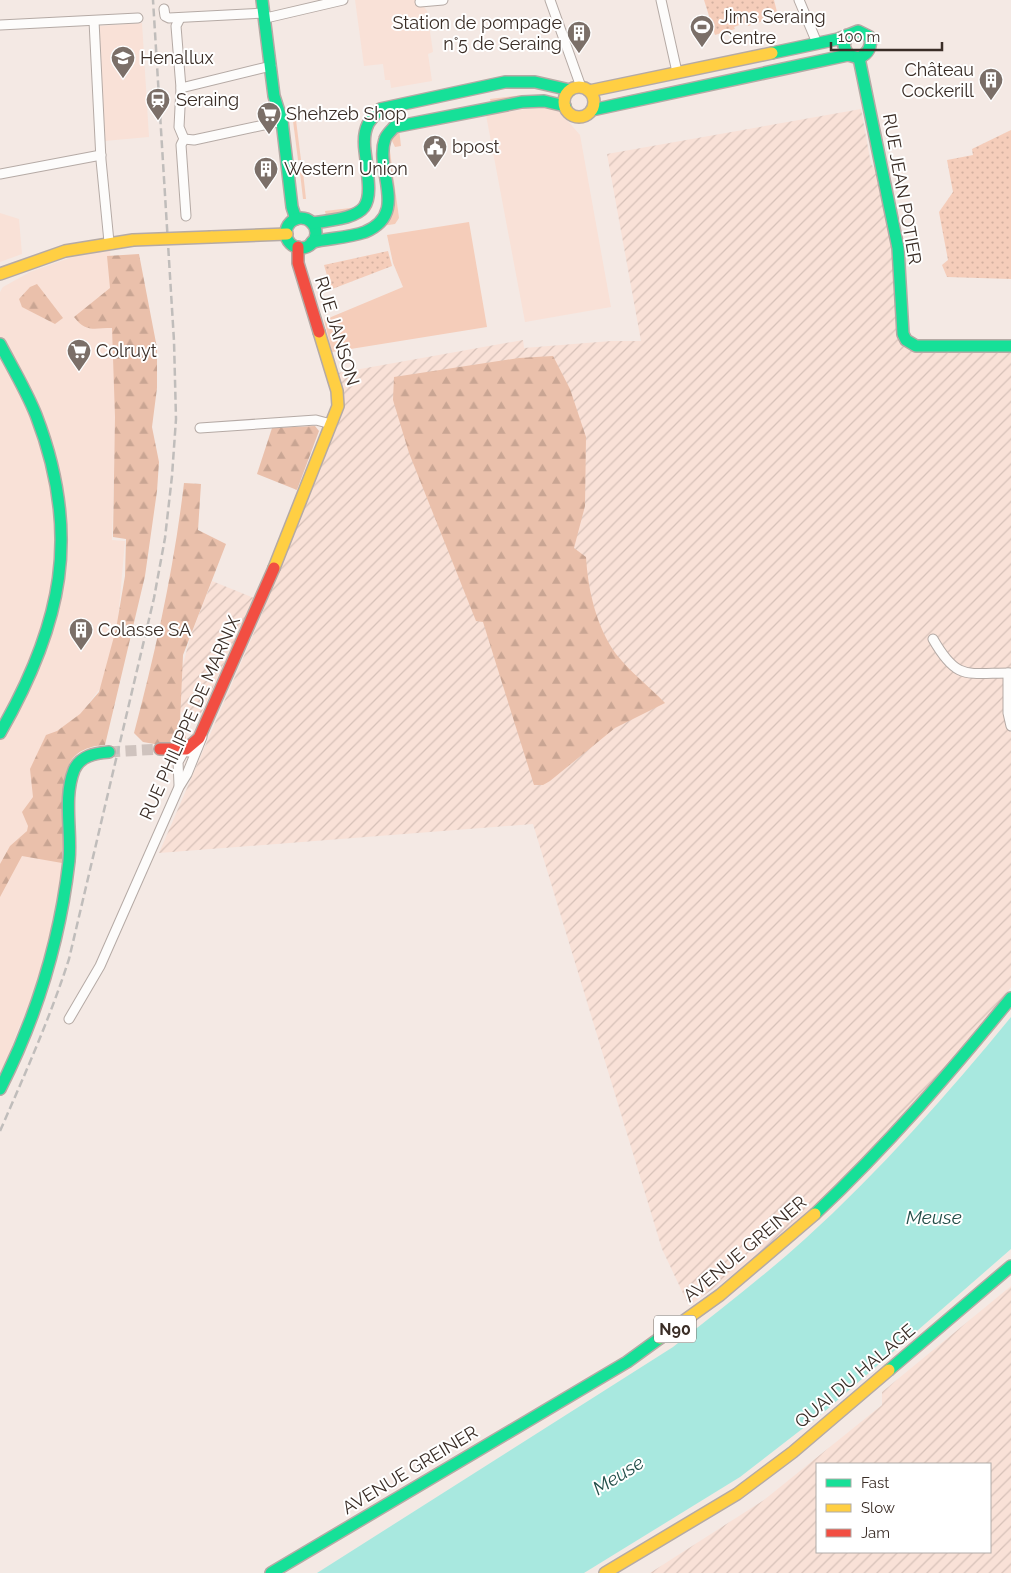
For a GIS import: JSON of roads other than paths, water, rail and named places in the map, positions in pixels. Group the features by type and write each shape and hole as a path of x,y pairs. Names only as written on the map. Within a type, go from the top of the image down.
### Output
{"main road":[{"path":"262,0 275,102 282,121 292,207 296,219"},
{"path":"859,30 870,37 871,48 864,56 854,56 592,110 586,115 576,117 571,115 565,106 565,97 580,90 677,72 818,43 859,30"},
{"path":"847,35 844,46 854,56"},
{"name":"RUE JEAN POTIER","path":"854,56 898,248 903,334 906,340 916,346 1011,346"},
{"path":"312,223 357,216 367,208 371,192 364,138 368,121 380,109 505,82 535,82 580,90 594,99 592,110"},
{"path":"312,242 316,232 312,223 305,218 296,219 290,223 287,234 290,242 298,247 307,246 312,242 368,230 385,216 389,199 382,143 384,137 394,127 522,102 544,102 565,106"},
{"path":"0,274 55,254 109,242 287,234"},
{"name":"RUE JANSON","path":"298,247 298,263 339,398 331,424"},
{"path":"0,344 31,403 48,450 59,500 62,543 57,599 43,651 26,692 0,734"},
{"name":"RUE PHILIPPE DE MARNIX","path":"203,731 272,576 331,424"},
{"path":"163,749 185,750 198,742 203,731"},
{"path":"1,1085 34,1004 61,908 69,857 70,786 73,772 84,759 98,752 109,752"},
{"name":"AVENUE GREINER","path":"270,1573 610,1373 660,1340 713,1300 803,1225 877,1154 936,1090 1011,998"},
{"name":"QUAI DU HALAGE","path":"605,1573 717,1506 793,1452 1011,1266"}],"street":[{"path":"164,9 166,18 265,15 343,0"},
{"path":"420,2 443,0"},
{"path":"550,0 580,90"},
{"path":"661,0 677,72"},
{"path":"799,0 818,43"},
{"path":"0,25 138,18"},
{"path":"180,18 176,26 181,88 179,127 184,139"},
{"path":"94,21 101,155 109,242"},
{"path":"181,88 271,66"},
{"path":"184,139 194,140 282,121"},
{"path":"184,139 181,144 186,216"},
{"path":"0,174 101,155"},
{"path":"200,428 316,420 331,424"},
{"path":"933,639 946,660 958,671 1010,673 1008,713 1011,726"},
{"name":"RUE PHILIPPE DE MARNIX","path":"69,1019 100,966 193,759 203,731"},
{"path":"163,749 178,765"},
{"path":"179,788 178,765 181,755 185,750 193,759"}],"water":[{"name":"Meuse","path":"1011,1017 1011,1249 824,1412 740,1477 584,1573 317,1573 673,1347 740,1294 805,1239 860,1187 937,1104"}],"tunnel":[{"path":"109,752 160,749"}],"railway":[{"path":"0,1131 28,1067 69,959 154,598 165,538 176,419 174,341 153,0"}],"place":[{"name":"Jims Seraing Centre","path":"702,48"},
{"name":"Station de pompage n°5 de Seraing","path":"579,54"},
{"name":"Henallux","path":"123,79"},
{"name":"Château Cockerill","path":"991,101"},
{"name":"Seraing","path":"158,121"},
{"name":"Shehzeb Shop","path":"269,135"},
{"name":"bpost","path":"435,168"},
{"name":"Western Union","path":"266,190"},
{"name":"Colruyt","path":"79,372"},
{"name":"Colasse SA","path":"81,651"}]}
